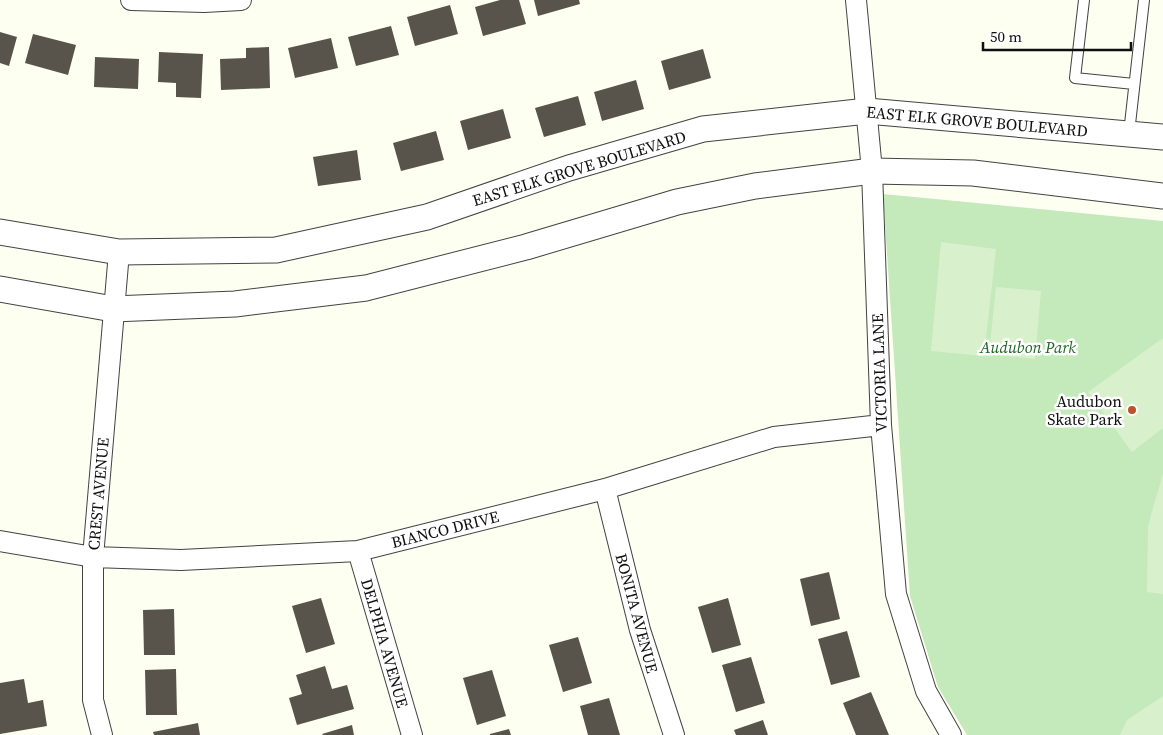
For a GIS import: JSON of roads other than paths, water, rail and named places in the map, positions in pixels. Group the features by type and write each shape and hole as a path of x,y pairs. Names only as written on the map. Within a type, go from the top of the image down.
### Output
{"street":[{"path":"131,0 204,2 241,0"},
{"name":"VICTORIA LANE","path":"856,0 872,171 881,424 896,594 926,691 951,735"},
{"name":"EAST ELK GROVE BOULEVARD","path":"0,232 119,252 276,250 426,217 569,168 703,129 867,111 1163,137"},
{"path":"0,289 113,310 235,304 366,288 526,247 677,202 755,186 872,171 973,173 1163,196"},
{"name":"CREST AVENUE","path":"102,735 93,700 93,557 119,252"},
{"name":"BIANCO DRIVE","path":"0,541 93,557 181,560 358,551 605,489 774,437 881,424"},
{"name":"BONITA AVENUE","path":"605,489 640,630 674,735"},
{"name":"DELPHIA AVENUE","path":"358,551 412,735"}],"lane":[{"path":"1084,0 1075,78 1134,84"},
{"path":"1128,134 1144,0"}],"place":[{"name":"Audubon Skate Park","path":"1132,410"}],"park label":[{"name":"Audubon Park","path":"1028,347"}]}
